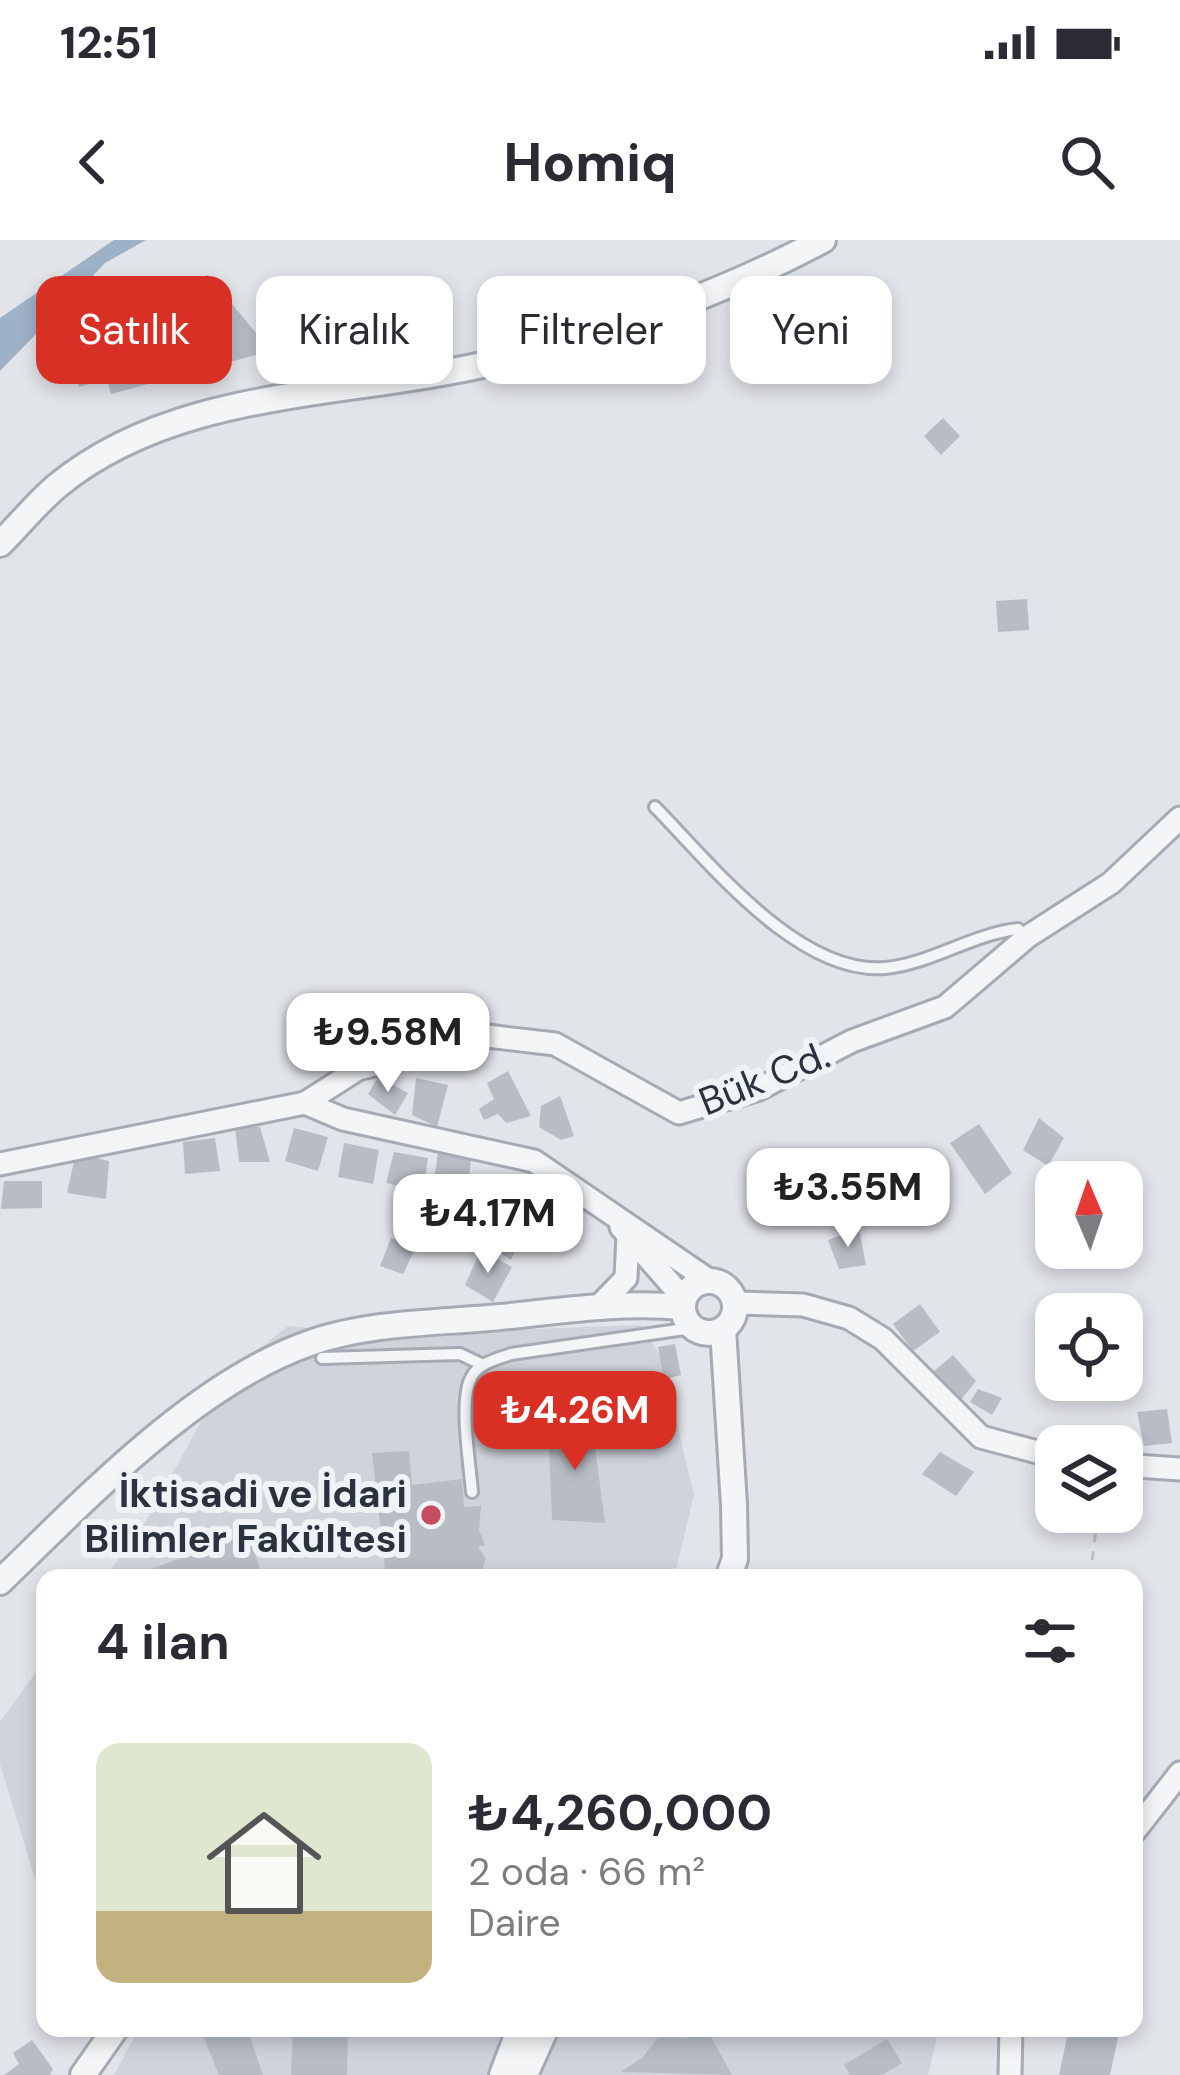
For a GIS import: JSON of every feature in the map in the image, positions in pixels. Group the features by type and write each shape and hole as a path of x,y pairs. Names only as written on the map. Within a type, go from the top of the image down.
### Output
{"street":[{"path":"0,544 58,485 126,442 204,413 476,366 573,343 715,291 823,240"},
{"name":"Bük Cd.","path":"305,1103 358,1069 487,1036 555,1044 679,1113 759,1089 852,1041 945,1007 1028,937 1112,884 1180,818"},
{"path":"0,1164 305,1103 343,1119 534,1161 726,1288 735,1303 733,1318 694,1319 654,1304 598,1307 398,1327 312,1342 268,1362 160,1433 0,1582"},
{"path":"600,1204 694,1319"},
{"path":"598,1307 626,1278 628,1234"},
{"path":"710,1281 694,1286 694,1319 726,1431 735,1559 731,1569"},
{"path":"735,1303 803,1305 849,1318 883,1339 981,1437 1035,1451"},
{"path":"1143,1466 1180,1469"},
{"path":"1143,1820 1180,1773"},
{"path":"83,2075 110,2037"},
{"path":"502,2075 517,2037"},
{"path":"525,2075 542,2037"},
{"path":"1010,2075 1011,2037"}],"lane":[{"path":"656,807 759,914 836,960 889,968 987,933 1018,929 1028,937"},
{"path":"472,1492 467,1406 470,1379 483,1365 511,1354 694,1319"},
{"path":"322,1358 460,1354 483,1365"}],"path":[{"path":"1091,1569 1095,1533"}],"shaded area":[{"path":"641,1325 661,1357 694,1495 676,1569 111,1569 146,1521 227,1375 288,1326 373,1335"},
{"path":"36,1672 36,1882 0,1764 0,1722"},
{"path":"134,2037 937,2037 928,2075 114,2075"}],"water":[{"path":"114,240 146,240 105,263 92,276 61,276"},
{"path":"36,293 36,334 0,371 0,318"}],"building":[{"path":"232,304 256,333 256,355 232,361"},
{"path":"108,384 148,384 111,394"},
{"path":"943,418 960,436 941,455 924,436"},
{"path":"1027,599 1029,630 998,632 996,601"},
{"path":"508,1071 531,1116 506,1123 498,1114 484,1120 479,1109 494,1099 487,1083"},
{"path":"378,1077 408,1093 395,1115 368,1094"},
{"path":"416,1078 448,1085 437,1127 412,1115"},
{"path":"560,1096 574,1136 561,1140 539,1127 541,1106"},
{"path":"1039,1118 1064,1138 1051,1161 1040,1161 1023,1150"},
{"path":"979,1124 1012,1173 985,1194 950,1143"},
{"path":"235,1127 260,1127 270,1162 239,1162"},
{"path":"294,1128 328,1137 318,1171 285,1161"},
{"path":"215,1138 220,1171 185,1174 183,1142"},
{"path":"344,1143 379,1150 373,1184 338,1177"},
{"path":"394,1152 428,1158 423,1192 386,1183"},
{"path":"438,1152 471,1159 467,1195 433,1189"},
{"path":"76,1153 109,1161 106,1199 67,1193"},
{"path":"489,1174 512,1185 502,1220 477,1208"},
{"path":"4,1181 42,1181 42,1208 1,1209"},
{"path":"547,1190 579,1224 552,1237 526,1209"},
{"path":"495,1225 521,1237 511,1260 486,1244"},
{"path":"859,1229 866,1265 839,1269 828,1240"},
{"path":"391,1238 417,1245 403,1274 380,1266"},
{"path":"481,1250 512,1267 493,1302 465,1285"},
{"path":"920,1304 940,1332 913,1351 893,1324"},
{"path":"675,1344 681,1375 664,1379 658,1347"},
{"path":"953,1355 976,1381 954,1408 927,1377"},
{"path":"978,1389 1002,1398 992,1415 970,1402"},
{"path":"1167,1409 1172,1443 1144,1446 1137,1412"},
{"path":"591,1418 605,1523 552,1520 548,1424"},
{"name":"İktisadi ve İdari Bilimler Fakültesi","path":"409,1451 412,1485 462,1479 464,1507 481,1506 479,1530 485,1545 478,1547 486,1558 483,1569 385,1569 372,1453"},
{"path":"940,1452 974,1472 956,1496 922,1474"},
{"path":"248,1533 260,1569 151,1569"},
{"path":"204,2037 250,2037 263,2075 219,2075"},
{"path":"293,2037 348,2037 347,2075 291,2075"},
{"path":"658,2037 711,2037 732,2075 621,2072 644,2056"},
{"path":"1067,2037 1118,2037 1110,2075 1059,2075"},
{"path":"887,2039 902,2063 882,2075 850,2075 844,2065"},
{"path":"32,2040 53,2069 50,2075 4,2075 19,2064 13,2053"}],"place":[{"name":"İktisadi ve İdari Bilimler Fakültesi","path":"431,1515"}]}
